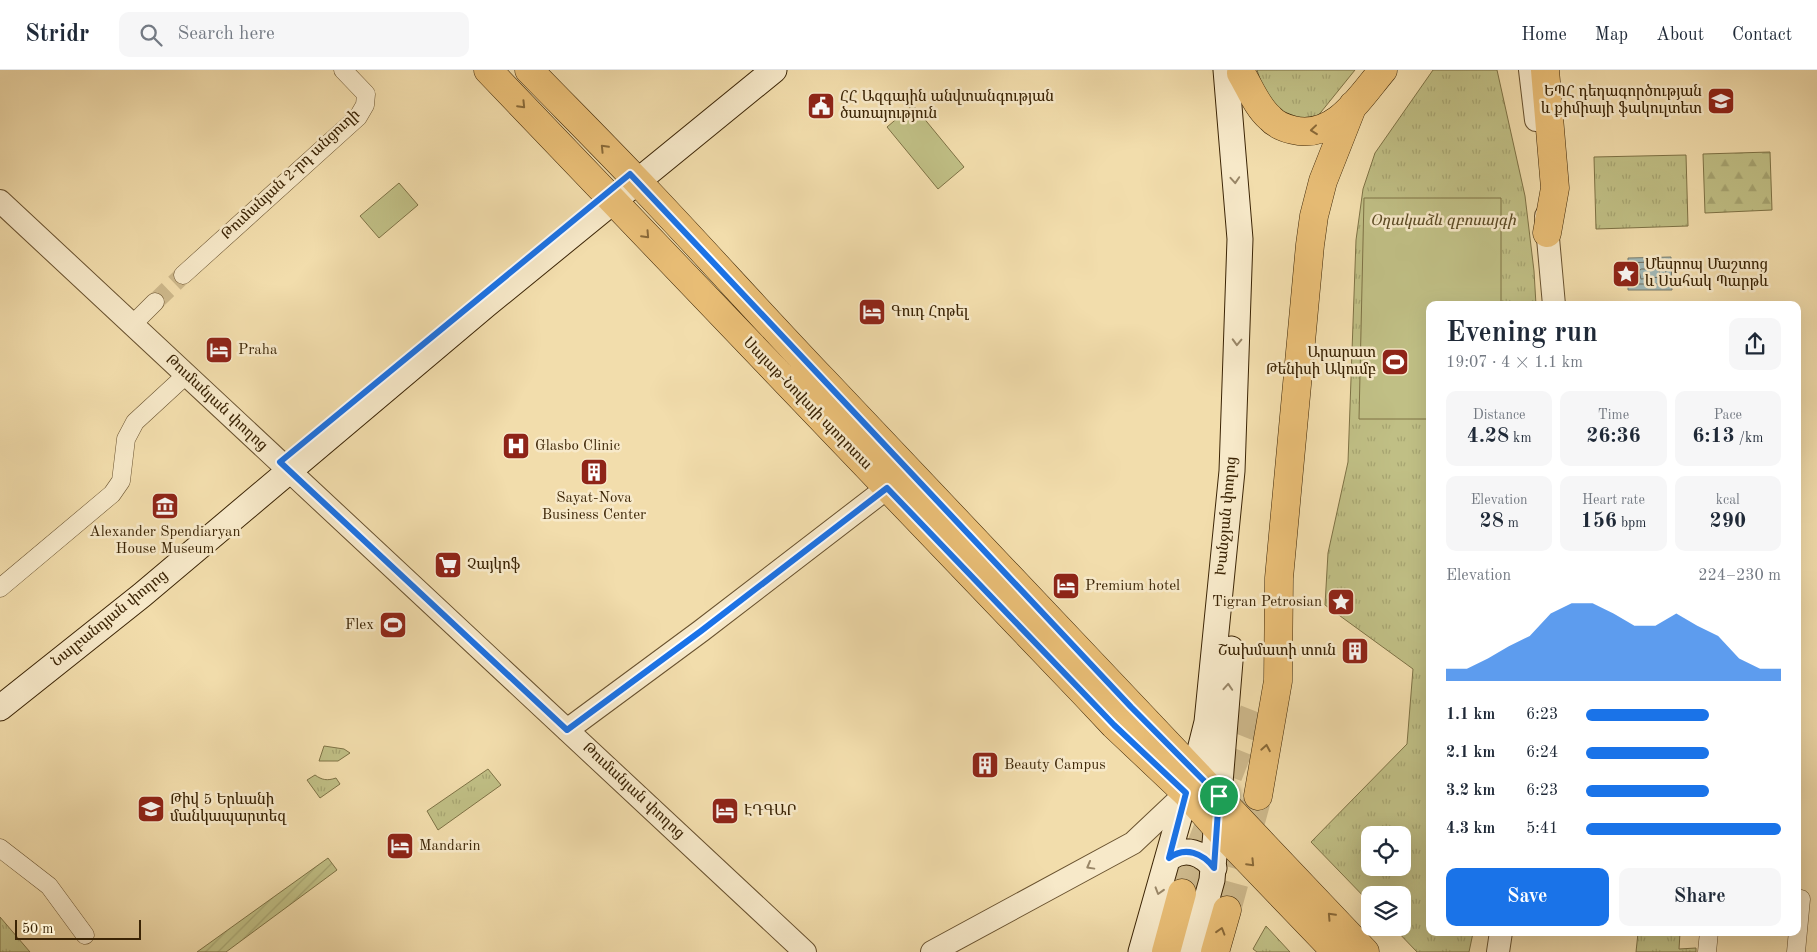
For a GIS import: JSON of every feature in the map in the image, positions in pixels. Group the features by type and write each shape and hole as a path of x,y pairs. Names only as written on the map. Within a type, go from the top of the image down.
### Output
{"main road":[{"name":"Սայաթ-Նովայի պողոտա","path":"488,70 1114,725 1191,782 1219,796 1245,827 1273,854 1365,952"},
{"name":"Սայաթ-Նովայի պողոտա","path":"529,70 1131,707 1191,782 1217,828 1336,952"},
{"name":"Նալբանդյան փողոց","path":"633,178 753,70"},
{"name":"Նալբանդյան փողոց","path":"0,691 284,466 609,197 774,70"},
{"path":"1236,71 1269,118 1286,128 1309,132 1322,130 1341,118 1383,70"},
{"path":"1545,70 1555,188 1547,233"},
{"name":"Խանջյան փողոց","path":"1141,952 1207,722 1232,471 1240,239 1236,71"},
{"name":"Խանջյան փողոց","path":"1192,952 1214,868 1255,329 1252,183 1236,71"},
{"path":"1258,796 1278,681 1279,578 1310,245 1314,216 1323,181 1353,104"},
{"name":"Նալբանդյան փողոց","path":"0,708 142,594 284,466"},
{"path":"1255,708 1279,578"},
{"path":"1169,858 1178,853 1195,853 1206,858 1214,868"},
{"path":"1166,952 1182,893"},
{"path":"1215,952 1227,910"}],"street":[{"name":"Թումանյան 2-րդ անցուղի","path":"183,275 358,117 365,105 366,94 343,70"},
{"path":"1530,70 1554,301"},
{"name":"Թումանյան փողոց","path":"0,201 805,952"},
{"path":"132,325 155,302"},
{"path":"0,588 112,494 121,481 126,439 135,422 186,375"},
{"path":"567,730 701,631 887,488"},
{"path":"932,952 1132,843 1191,782"},
{"path":"0,848 49,886 86,935"},
{"path":"1498,952 1500,936"},
{"path":"1707,952 1709,936"},
{"path":"1796,952 1797,936"}],"green space":[{"path":"1257,70 1355,70 1317,117 1301,122 1282,112 1271,102 1267,97"},
{"name":"Օղակաձև զբոսայգի","path":"1433,70 1497,70 1525,196 1536,301 1426,301 1426,936 1472,936 1469,952 1417,952 1402,936 1411,936 1411,886 1361,886 1361,894 1311,842 1407,744 1413,669 1325,605 1328,553 1348,462 1356,240 1363,189 1375,153"},
{"path":"913,105 964,167 938,189 887,127"},
{"path":"1770,152 1772,210 1705,213 1703,154"},
{"path":"1686,155 1688,226 1596,229 1594,157"},
{"path":"399,183 418,205 379,238 360,216"},
{"name":"Արարատ Թենիսի Ակումբ","path":"1364,198 1501,198 1501,301 1426,301 1426,419 1359,419"},
{"path":"324,746 344,749 350,753 338,761 319,761"},
{"path":"488,769 501,785 438,830 427,811"},
{"path":"315,775 325,779 336,778 340,784 320,798 307,780"},
{"path":"328,858 337,870 226,952 197,952"},
{"path":"0,917 30,952 0,952"},
{"path":"1266,926 1290,952 1257,952 1253,949"},
{"path":"1638,936 1680,936 1679,949 1696,948 1696,952 1636,952"}],"water":[{"path":"1671,257 1672,290 1628,290 1628,258"}],"tunnel":[{"path":"155,302 183,275"},
{"path":"1182,893 1255,708"},
{"path":"1227,910 1258,796"}],"place":[{"name":"ԵՊՀ դեղագործության և քիմիայի ֆակուլտետ","path":"1721,101"},
{"name":"ՀՀ Ազգային անվտանգության ծառայություն","path":"821,106"},
{"name":"Մեսրոպ Մաշտոց և Սահակ Պարթև","path":"1626,274"},
{"name":"Գուդ Հոթել","path":"872,312"},
{"name":"Praha","path":"219,350"},
{"name":"Արարատ Թենիսի Ակումբ","path":"1395,362"},
{"name":"Glasbo Clinic","path":"516,446"},
{"name":"Sayat-Nova Business Center","path":"594,472"},
{"name":"Alexander Spendiaryan House Museum","path":"165,506"},
{"name":"Չայկոֆ","path":"448,565"},
{"name":"Premium hotel","path":"1066,586"},
{"name":"Tigran Petrosian","path":"1341,602"},
{"name":"Flex","path":"393,625"},
{"name":"Շախմատի տուն","path":"1355,651"},
{"name":"Beauty Campus","path":"985,765"},
{"name":"Թիվ 5 Երևանի մանկապարտեզ","path":"151,809"},
{"name":"ԷԴԳԱՐ","path":"725,811"},
{"name":"Mandarin","path":"400,846"}],"route":[{"path":"630,174 1131,707 1219,796 1214,868 1206,858 1195,853 1178,853 1169,858 1186,793 1114,725 887,488 701,631 567,730 280,462 630,174"}]}
